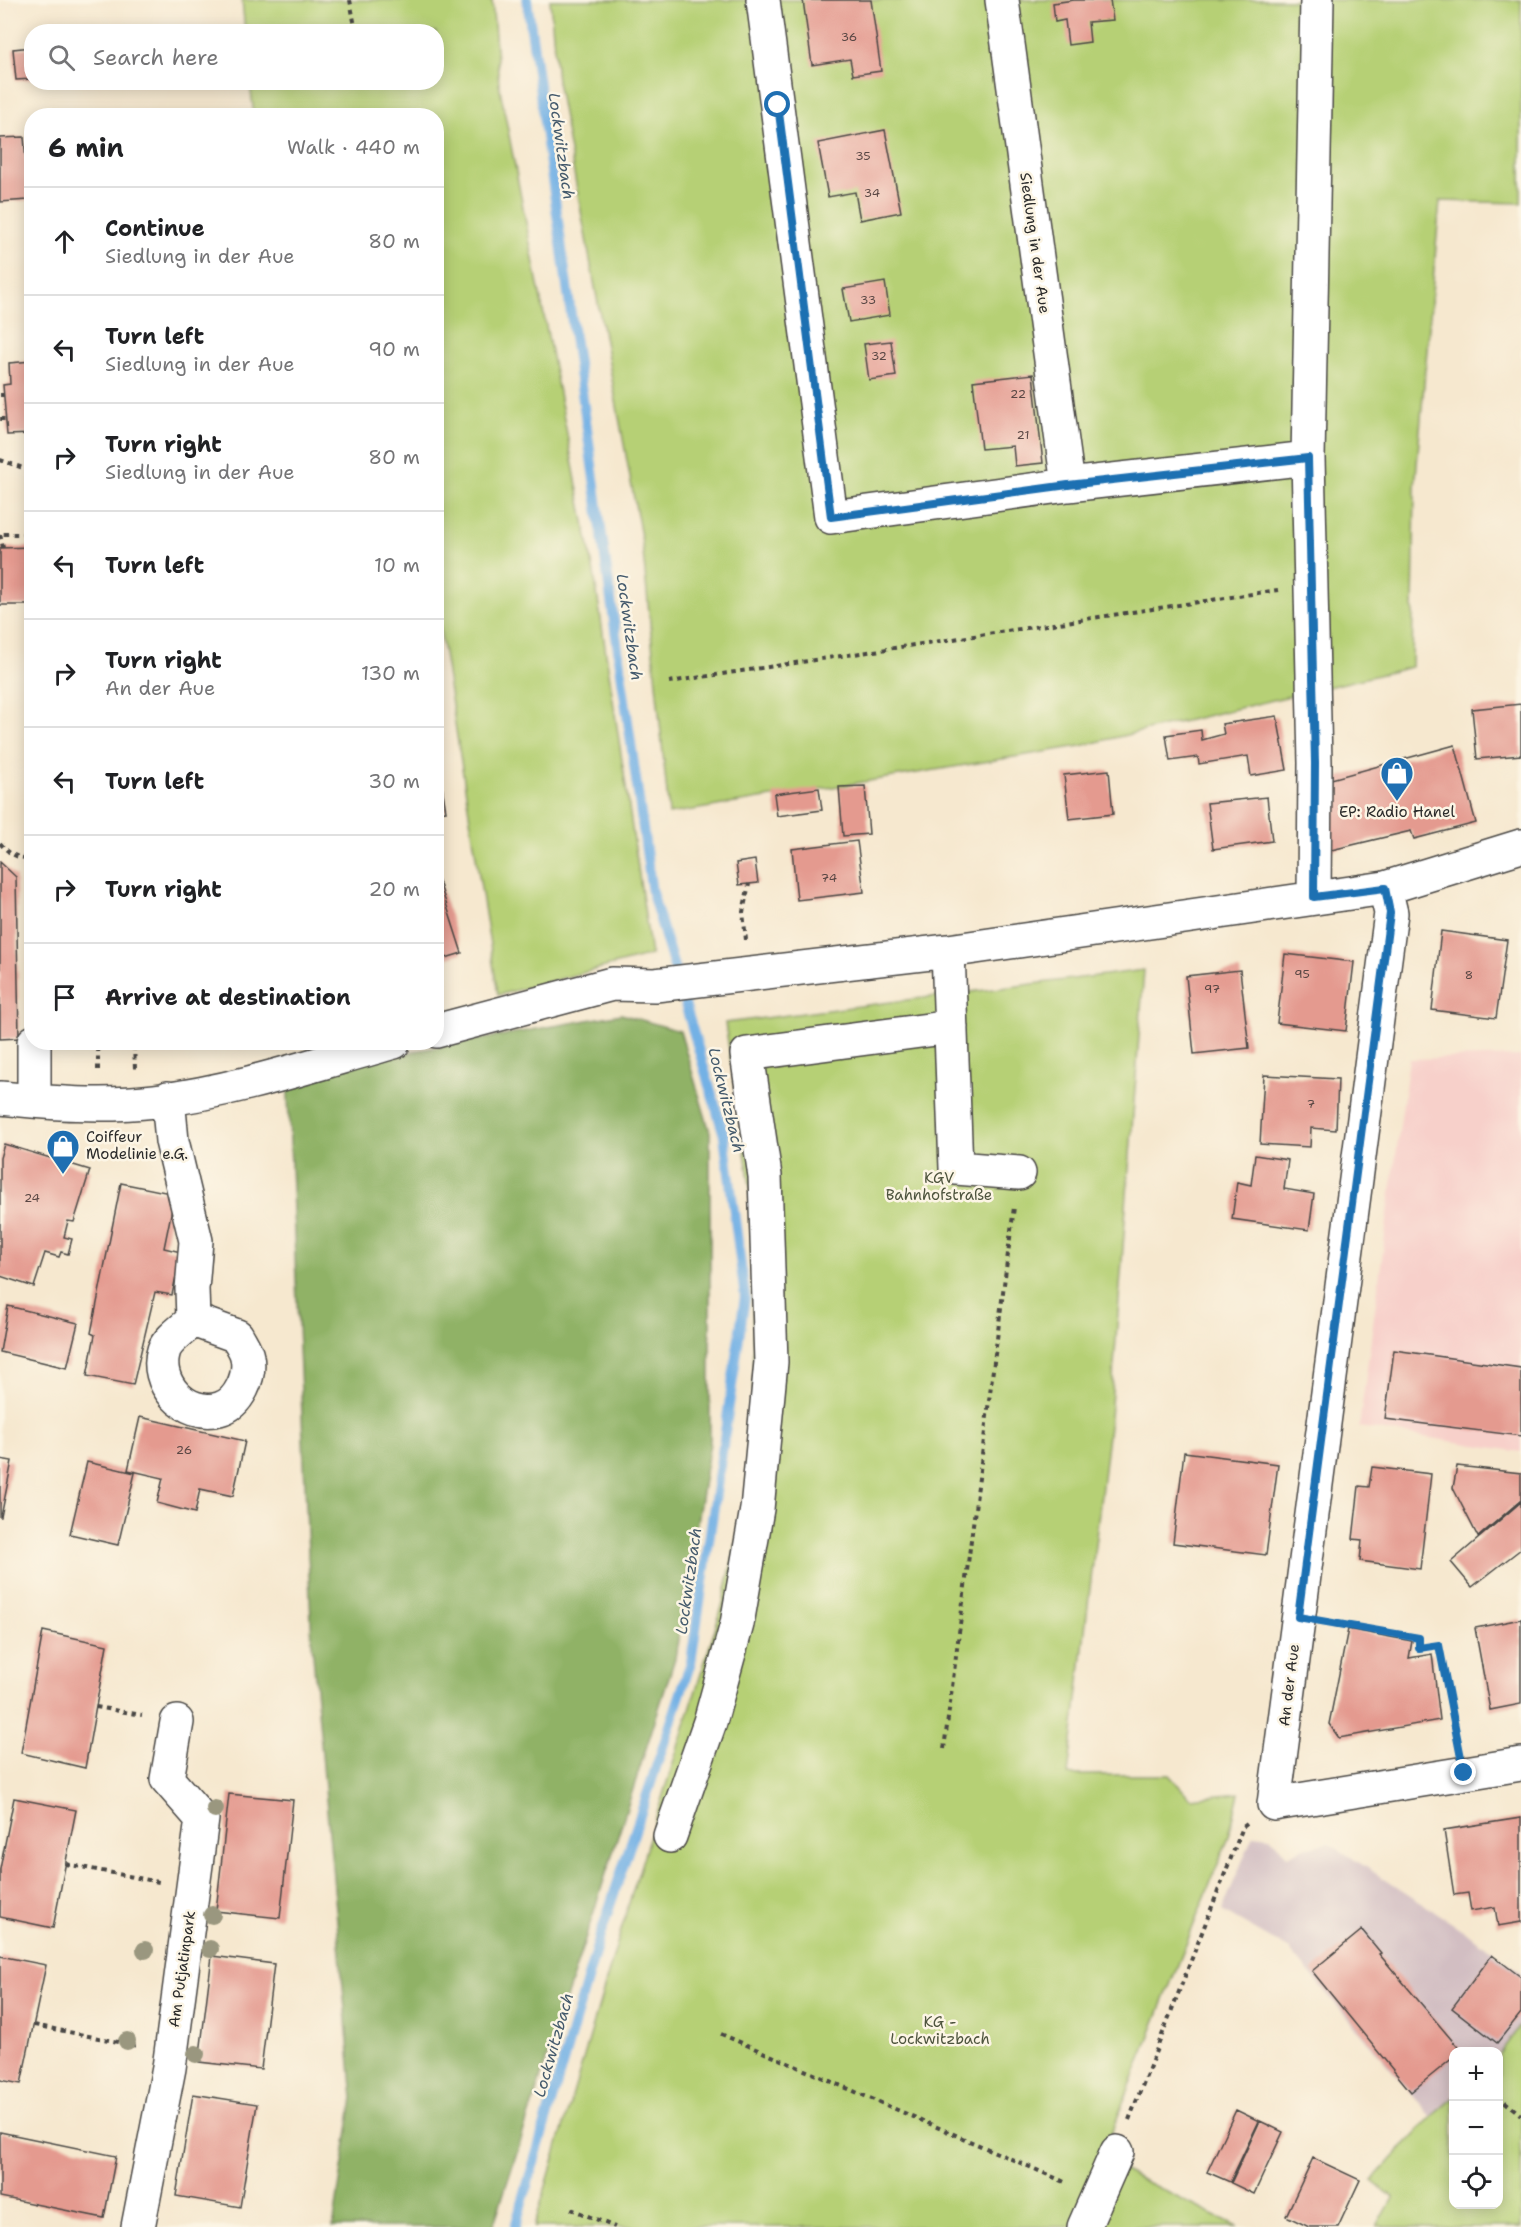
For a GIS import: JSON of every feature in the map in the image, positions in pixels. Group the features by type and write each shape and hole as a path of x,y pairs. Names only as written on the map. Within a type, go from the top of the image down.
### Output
{"street":[{"path":"763,0 831,517 1068,485 1308,458"},
{"name":"Siedlung in der Aue","path":"1002,0 1068,485"},
{"path":"1314,897 1315,763 1308,458 1317,0"},
{"path":"444,1029 612,984 655,985 948,951 1385,888 1521,846"},
{"name":"An der Aue","path":"1274,1804 1390,913 1385,888"},
{"path":"948,951 956,1168 1019,1173"},
{"path":"670,1836 710,1722 737,1624 758,1509 771,1362 765,1176 747,1054 951,1027"},
{"path":"34,1050 34,1101"},
{"path":"0,1098 98,1103 168,1098 243,1084 365,1050"},
{"path":"168,1098 172,1141 196,1241 192,1289 193,1320"},
{"name":"Am Putjatinpark","path":"138,2227 169,2068 202,1819 167,1779 177,1722"},
{"path":"1274,1804 1521,1764"},
{"path":"1084,2227 1117,2152"}],"path":[{"path":"350,0 354,24"},
{"path":"0,419 6,419"},
{"path":"0,460 24,468"},
{"path":"3,548 0,534 24,534"},
{"path":"669,682 1311,585"},
{"path":"0,843 9,854 24,859"},
{"path":"743,912 749,884"},
{"path":"98,1050 98,1103"},
{"path":"134,1050 135,1065"},
{"path":"944,1749 1019,1173"},
{"path":"1298,1617 1419,1638 1419,1648 1439,1645 1464,1773"},
{"path":"96,1707 134,1714"},
{"path":"1117,2152 1243,1827 1274,1804"},
{"path":"66,1864 138,1878"},
{"path":"34,2025 107,2040"},
{"path":"721,2034 1098,2196"},
{"path":"1503,2100 1521,2115"},
{"path":"571,2209 615,2227"}],"shaded area":[{"path":"1521,1056 1521,1452 1359,1427 1409,1059"},
{"path":"1253,1835 1270,1837 1288,1856 1304,1848 1329,1843 1478,1940 1521,1973 1521,2025 1503,2049 1449,2047 1449,2101 1431,2117 1290,1950 1222,1911"}],"green space":[{"path":"242,0 492,0 499,84 594,573 651,955 498,995 444,655 444,108 253,108 251,90 444,90 444,24 244,24"},
{"path":"550,0 1521,0 1521,203 1440,201 1415,487 1412,667 1080,746 669,814 642,542 557,81"},
{"path":"1144,970 1110,1418 1068,1775 1169,1775 1190,1798 1239,1793 1229,1836 1074,2227 534,2227 629,1903 722,1607 754,1463 751,1192 725,1023"},
{"path":"621,1014 680,1031 710,1132 710,1443 675,1658 493,2227 333,2227 353,2098 312,1644 287,1074 421,1050 444,1050 444,1046"},
{"path":"1521,2025 1521,2227 1377,2227 1393,2198 1372,2181 1431,2117 1449,2101 1449,2209 1503,2209 1503,2049"},
{"path":"1120,2169 1237,2227 1096,2227"}],"building":[{"path":"803,0 871,0 881,71 853,75 850,59 812,65"},
{"path":"1074,0 1110,0 1113,20 1088,22 1090,42 1068,45 1065,20 1055,22 1053,3"},
{"path":"24,48 24,80 16,80 13,49"},
{"path":"885,130 901,212 860,220 855,192 828,197 818,143"},
{"path":"24,137 24,200 0,202 0,138"},
{"path":"885,282 890,315 849,322 843,289"},
{"path":"891,341 896,376 869,380 864,344"},
{"path":"24,362 24,434 7,435 3,385 10,384 9,363"},
{"path":"1033,374 1043,463 1015,466 1013,446 981,449 973,381"},
{"path":"24,547 24,605 0,605 0,548"},
{"path":"1521,704 1521,755 1477,759 1472,709"},
{"path":"1277,716 1287,770 1251,776 1248,756 1199,764 1198,757 1170,761 1166,735 1201,730 1202,740 1224,734 1222,724"},
{"name":"EP: Radio Hanel","path":"1455,745 1476,823 1414,839 1411,831 1323,852 1324,781"},
{"path":"1109,770 1113,814 1069,819 1064,775"},
{"path":"865,786 869,834 843,836 839,787"},
{"path":"819,788 822,810 777,816 774,794"},
{"path":"1267,797 1272,841 1213,849 1207,803"},
{"path":"857,841 864,892 797,900 792,849"},
{"path":"755,860 758,883 739,885 736,863"},
{"path":"0,862 16,877 19,1038 0,1039"},
{"path":"444,897 462,953 444,959"},
{"path":"1441,931 1507,940 1496,1018 1432,1010"},
{"path":"1285,954 1354,962 1346,1031 1277,1023"},
{"path":"1240,970 1249,1048 1194,1054 1186,976"},
{"path":"1264,1075 1338,1079 1336,1130 1311,1128 1310,1147 1260,1144"},
{"path":"4,1144 90,1170 74,1222 68,1221 64,1237 72,1239 68,1254 61,1252 59,1257 45,1253 34,1287 0,1276 0,1158"},
{"path":"1255,1155 1288,1160 1284,1189 1314,1194 1309,1230 1232,1219 1237,1182 1251,1185"},
{"path":"121,1183 175,1194 164,1248 181,1252 172,1295 155,1292 133,1385 87,1376 95,1335 91,1333"},
{"path":"8,1306 78,1323 67,1368 0,1352"},
{"path":"1394,1350 1521,1368 1521,1436 1385,1419"},
{"path":"140,1417 245,1441 233,1496 200,1489 195,1513 157,1503 163,1478 128,1470"},
{"path":"1184,1452 1278,1464 1266,1555 1173,1543"},
{"path":"0,1459 12,1461 1,1517 0,1517"},
{"path":"87,1462 135,1473 118,1545 70,1534"},
{"path":"1457,1466 1521,1473 1521,1500 1478,1537 1453,1488"},
{"path":"1372,1467 1431,1474 1420,1569 1360,1561 1362,1540 1353,1539 1359,1486 1369,1487"},
{"path":"1521,1502 1521,1549 1472,1587 1451,1562"},
{"path":"1521,1619 1521,1704 1490,1710 1475,1628"},
{"path":"1348,1629 1412,1641 1409,1658 1432,1654 1440,1720 1339,1738 1329,1724"},
{"path":"43,1631 107,1645 85,1768 21,1753"},
{"path":"229,1794 293,1800 280,1918 216,1911"},
{"path":"14,1798 76,1810 53,1928 0,1917 0,1869"},
{"path":"1521,1818 1521,1922 1498,1926 1495,1907 1471,1911 1468,1893 1454,1895 1444,1830"},
{"path":"1362,1930 1381,1953 1379,1954 1458,2047 1449,2047 1449,2061 1411,2092 1312,1971"},
{"path":"1492,1955 1521,1977 1521,2013 1497,2043 1452,2008"},
{"path":"0,1956 46,1965 21,2084 0,2080"},
{"path":"212,1956 274,1964 261,2069 199,2062"},
{"path":"193,2094 257,2104 240,2207 176,2196"},
{"path":"1236,2110 1259,2121 1230,2182 1207,2172"},
{"path":"1260,2121 1283,2132 1254,2194 1231,2183"},
{"path":"0,2132 116,2156 104,2218 0,2197"},
{"path":"1313,2158 1360,2180 1338,2227 1309,2227 1286,2216"}],"waterway":[{"name":"Lockwitzbach","path":"515,2227 600,1936 691,1662 745,1297 724,1135 652,893 527,0"}],"place":[{"name":"EP: Radio Hanel","path":"1397,802"},
{"name":"Coiffeur Modelinie e.G.","path":"63,1175"}],"route":[{"path":"778,105 831,517 1068,485 1308,458 1315,763 1314,897 1385,888 1390,913 1298,1617 1419,1638 1419,1648 1439,1645 1464,1773"}],"park label":[{"name":"KGV Bahnhofstraße","path":"939,1186"},
{"name":"KG - Lockwitzbach","path":"940,2030"}]}
